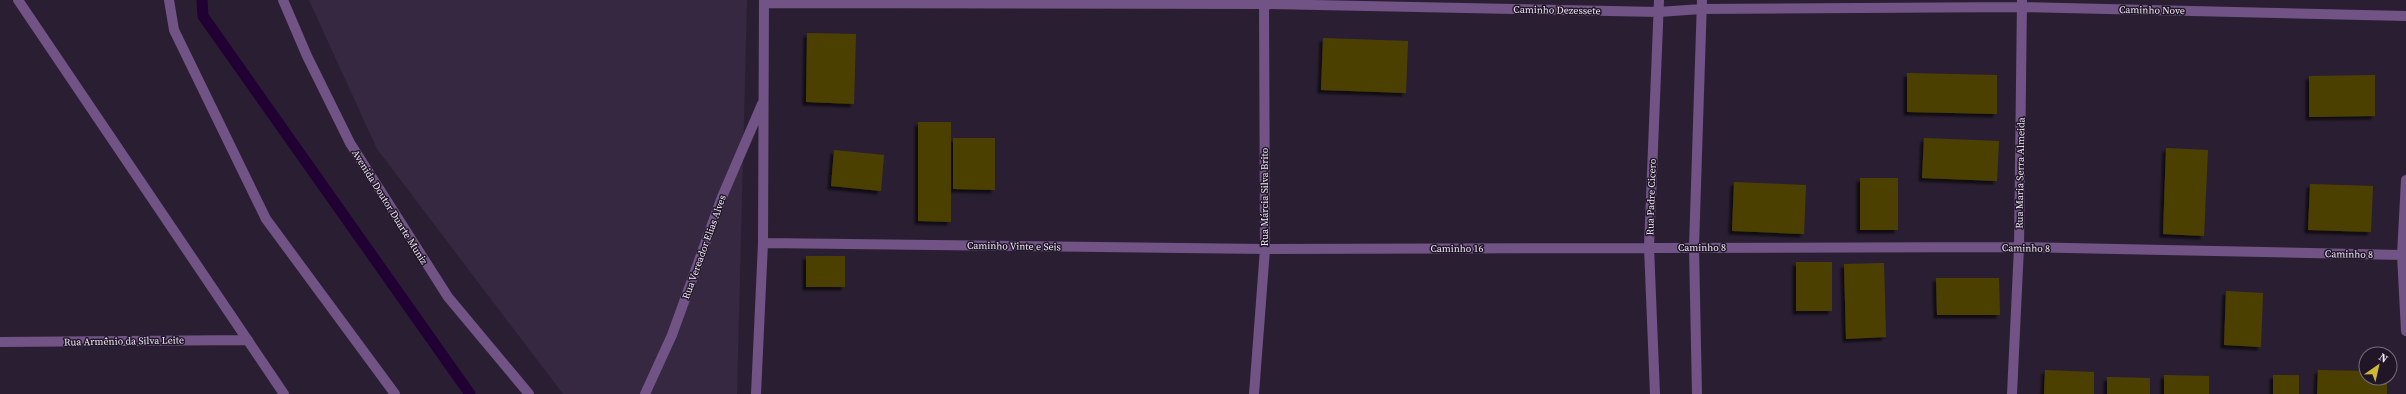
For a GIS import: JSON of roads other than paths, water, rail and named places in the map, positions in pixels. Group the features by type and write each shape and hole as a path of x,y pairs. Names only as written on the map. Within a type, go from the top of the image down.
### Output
{"street":[{"path":"18,0 284,394"},
{"path":"169,0 174,30 266,219 395,394"},
{"name":"Avenida Doutor Duarte Muniz","path":"283,0 307,56 350,143 448,297 529,394"},
{"name":"Rua Padre Cicero","path":"1655,394 1649,247 1659,0"},
{"name":"Caminho Dezessete","path":"764,1 1264,2 1659,12"},
{"name":"Rua Vereador Elias Alves","path":"756,394 763,243 764,1"},
{"name":"Rua Márcia Silva Brito","path":"1254,394 1264,249 1264,2"},
{"name":"Caminho Nove","path":"1659,12 1702,5 2022,4 2406,16"},
{"name":"Rua Maria Serra Almeida","path":"2012,394 2019,247 2022,4"},
{"path":"1697,394 1694,247 1702,5"},
{"name":"Rua Vereador Elias Alves","path":"645,394 672,335 722,197 764,100"},
{"path":"2406,180 2402,255 2406,331"},
{"name":"Caminho Vinte e Seis","path":"763,243 1264,249"},
{"name":"Caminho 16","path":"1264,249 1649,247"},
{"name":"Caminho 8","path":"1649,247 2019,247 2402,255"},
{"name":"Rua Armênio da Silva Leite","path":"0,342 248,340"}],"waterway":[{"path":"202,0 203,16 470,394"}]}
